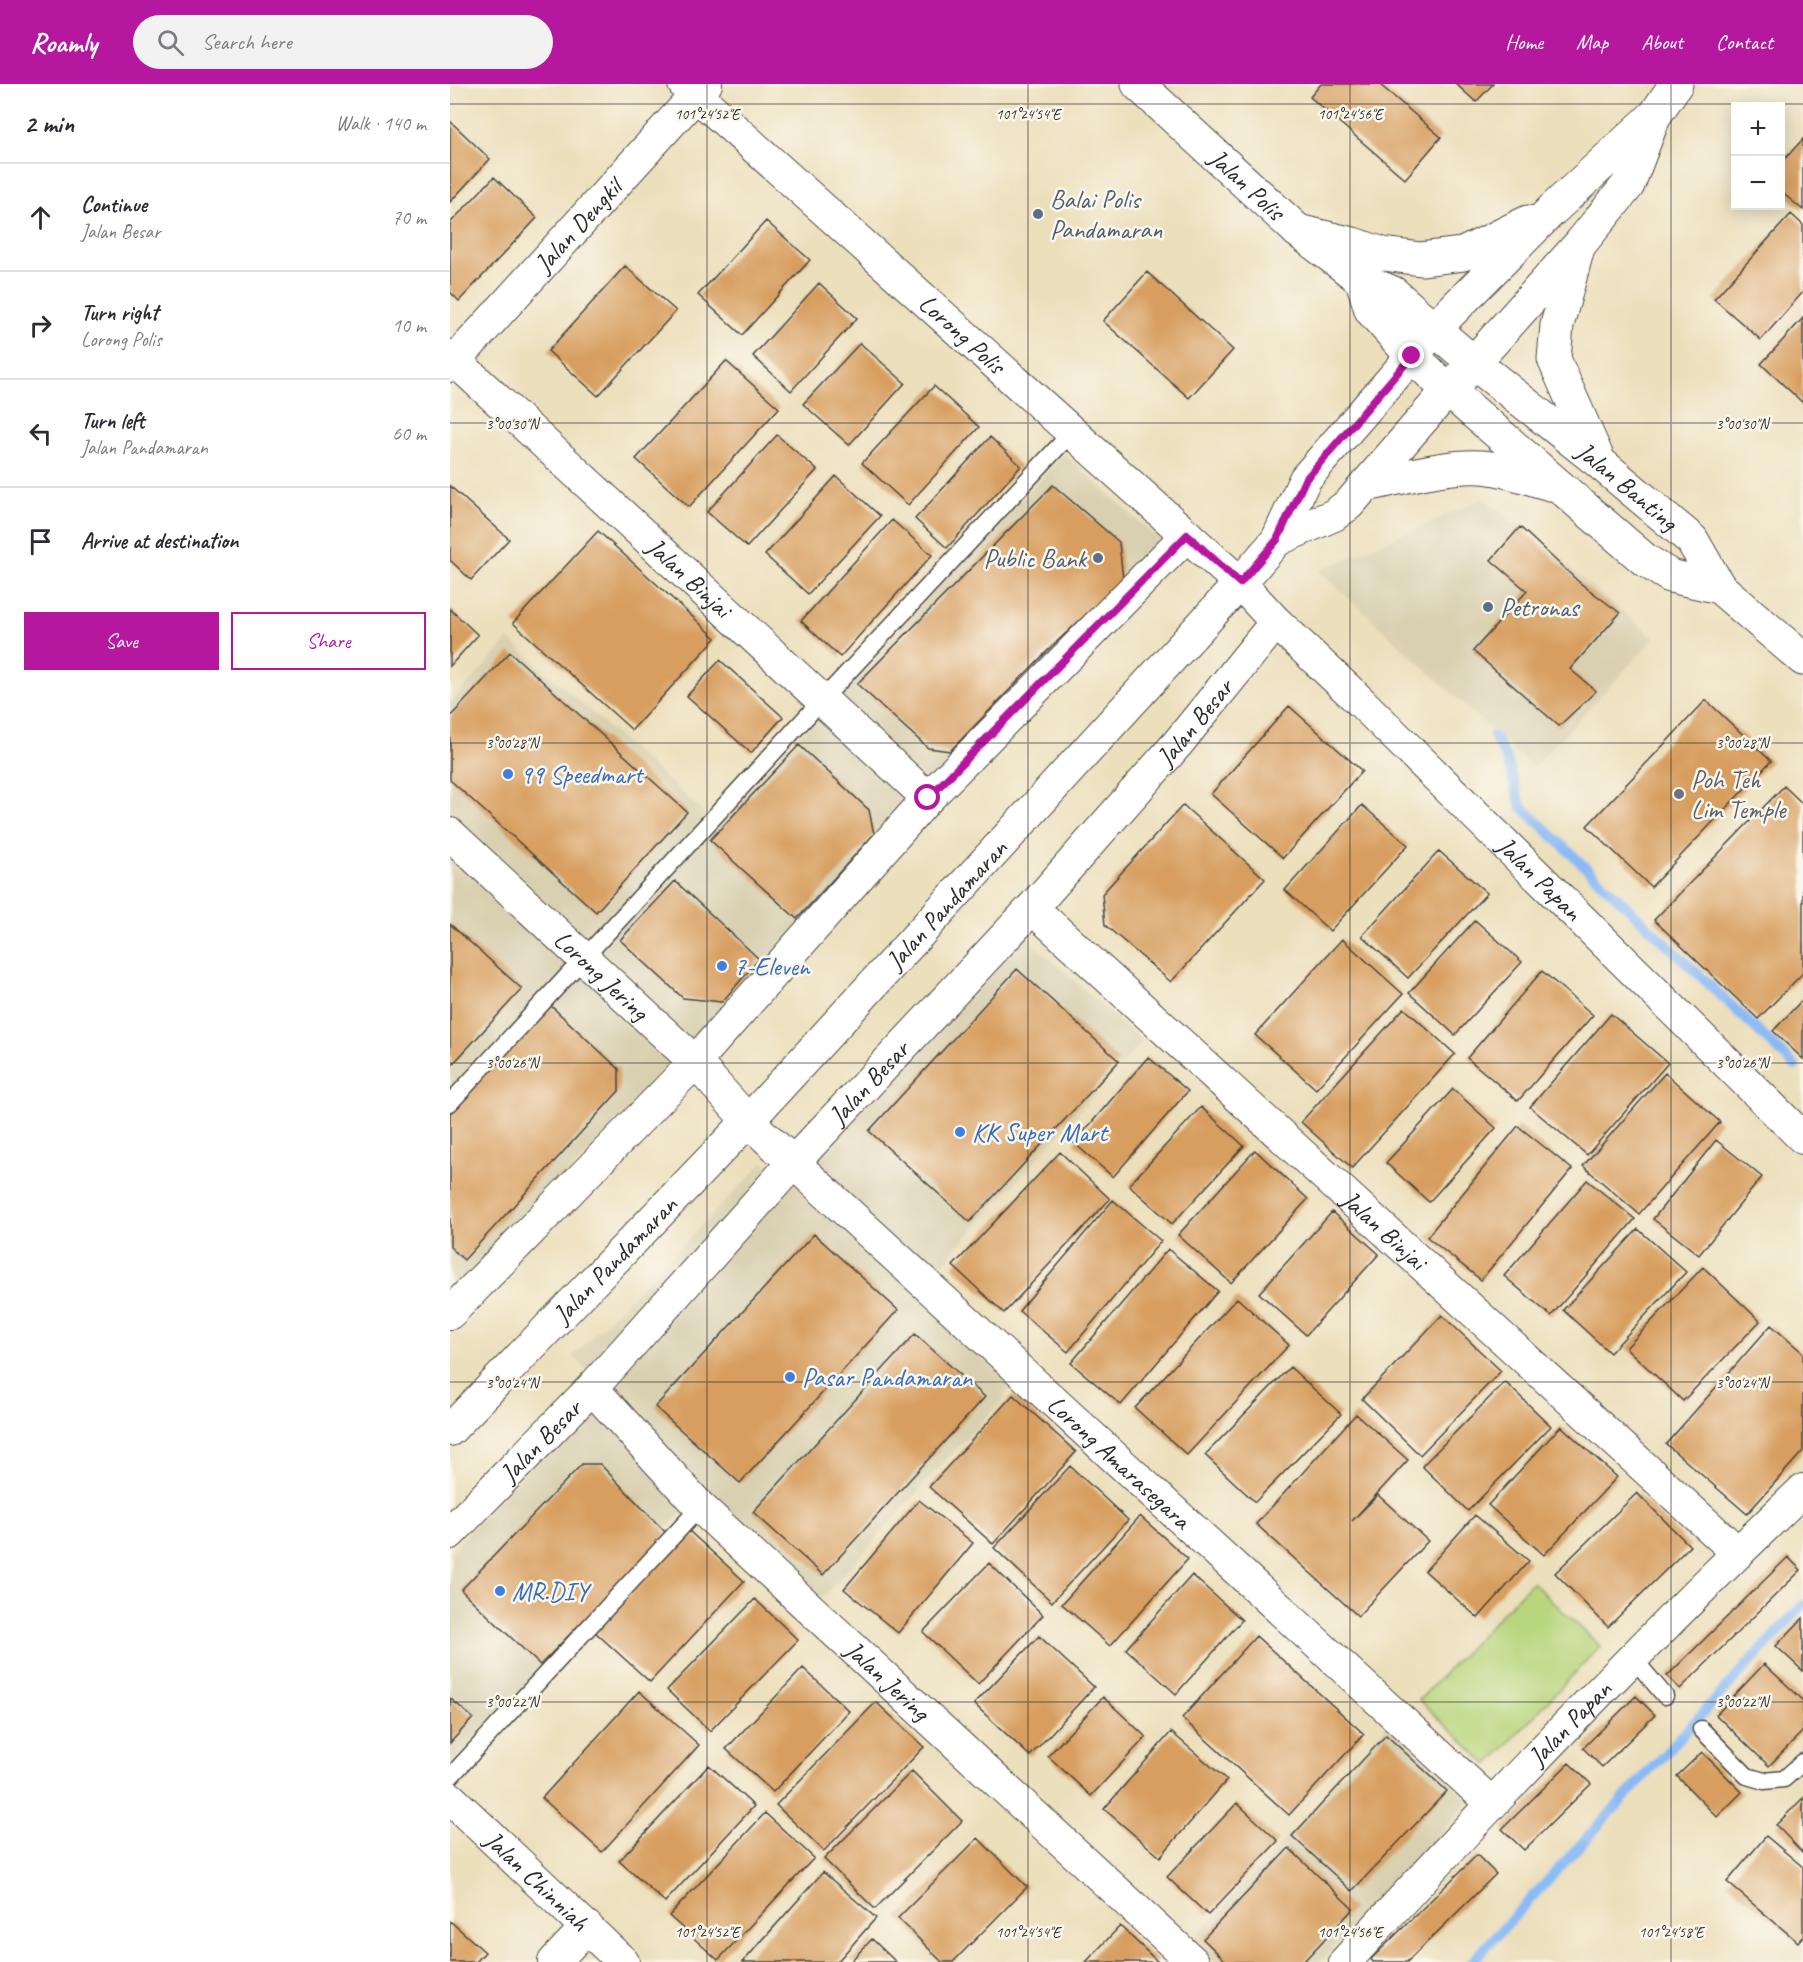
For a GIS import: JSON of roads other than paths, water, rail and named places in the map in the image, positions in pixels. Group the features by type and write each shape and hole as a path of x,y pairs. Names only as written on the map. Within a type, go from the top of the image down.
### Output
{"main road":[{"name":"Jalan Polis","path":"1137,84 1298,231 1362,280 1393,293 1434,329"},
{"path":"1448,390 1580,244 1628,185 1655,115 1676,84"},
{"path":"1412,356 1434,329 1552,210 1655,115"},
{"path":"1298,231 1353,244 1383,254 1420,259 1463,254 1552,210"},
{"path":"1580,244 1557,325 1554,359 1599,462"},
{"path":"1362,280 1371,310 1412,356 1560,488 1645,560 1670,576 1719,587"},
{"name":"Jalan Banting","path":"1434,329 1692,540 1719,587 1803,658"},
{"path":"1366,485 1456,468 1482,467 1507,471 1560,488"}],"street":[{"name":"Jalan Dengkil","path":"452,361 695,88"},
{"name":"Lorong Polis","path":"695,88 1240,583"},
{"name":"Jalan Pandamaran","path":"450,1430 748,1121 1240,583 1277,540 1305,480 1412,356"},
{"name":"Jalan Binjai","path":"452,361 928,798"},
{"path":"1277,540 1334,515 1349,504 1448,390"},
{"path":"456,1293 695,1062 928,798 1187,535"},
{"name":"Jalan Papan","path":"1240,583 1276,622 1803,1138"},
{"name":"Jalan Besar","path":"450,1533 592,1388 793,1163 1032,908 1178,743 1276,622"},
{"name":"Lorong Jering","path":"450,834 695,1062 748,1121"},
{"name":"Jalan Binjai","path":"1032,908 1738,1552"},
{"name":"Lorong Amarasegara","path":"748,1121 1491,1803"},
{"name":"Jalan Jering","path":"592,1388 700,1507 1193,1962"},
{"name":"Jalan Papan","path":"1345,1962 1491,1803 1738,1552 1803,1490"},
{"name":"Jalan Chinniah","path":"450,1798 624,1962"},
{"path":"554,1962 586,1927"}],"lane":[{"path":"450,1103 1072,432"},
{"path":"450,1777 700,1507"},
{"path":"1633,1658 1665,1696"},
{"path":"1701,1729 1747,1776 1764,1782 1784,1779 1803,1762"}],"waterway":[{"path":"1494,736 1507,760 1521,806 1795,1066"},
{"path":"1472,1962 1803,1605"}],"place":[{"name":"Balai Polis Pandamaran","path":"1038,214"},
{"name":"Public Bank","path":"1098,558"},
{"name":"Petronas","path":"1488,607"},
{"name":"99 Speedmart","path":"508,774"},
{"name":"Poh Teh Lim Temple","path":"1679,794"},
{"name":"7-Eleven","path":"722,966"},
{"name":"KK Super Mart","path":"960,1132"},
{"name":"Pasar Pandamaran","path":"790,1377"},
{"name":"MR.DIY","path":"500,1591"}]}
